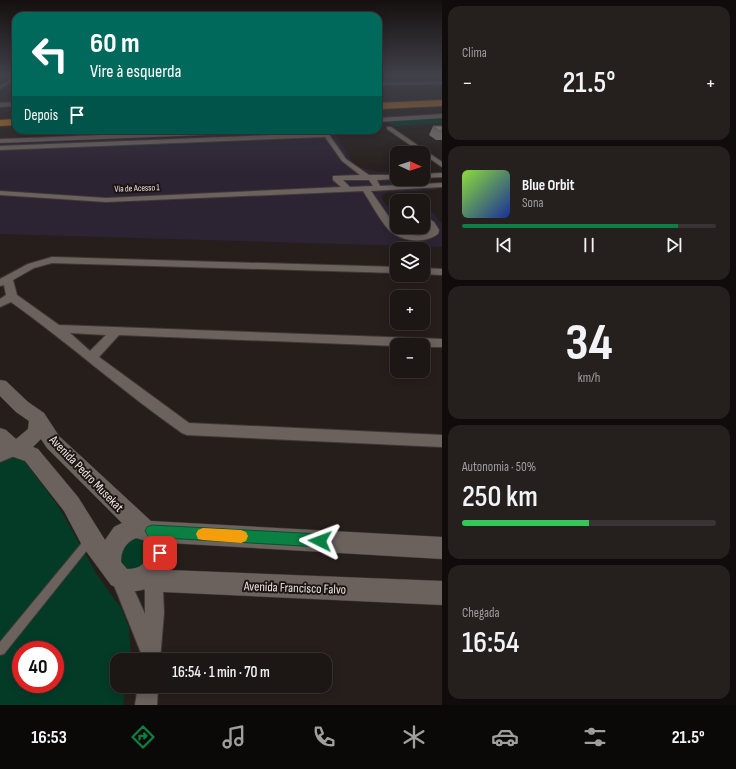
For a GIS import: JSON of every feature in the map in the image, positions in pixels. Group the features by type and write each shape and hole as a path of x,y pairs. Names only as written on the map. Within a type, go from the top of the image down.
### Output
{"highway":[{"path":"0,122 12,121"}],"street":[{"path":"382,120 442,116"},
{"path":"382,121 389,128 442,165"},
{"path":"382,128 404,127"},
{"path":"0,136 58,134"},
{"path":"0,141 181,134"},
{"path":"0,148 284,134"},
{"path":"326,134 344,160 370,178 378,188"},
{"path":"336,178 344,160"},
{"path":"430,176 442,175"},
{"path":"336,178 348,189"},
{"path":"276,192 304,189 336,178 390,178"},
{"path":"276,192 442,185"},
{"path":"365,188 389,224"},
{"name":"Via de Acesso 1","path":"0,193 106,200 276,192"},
{"path":"375,203 390,211"},
{"path":"389,224 390,220"},
{"path":"402,234 406,236 424,238 431,236 435,232 435,228 430,222"},
{"path":"390,270 52,260 31,266 4,281 12,297 57,329 91,358 187,429 442,441"},
{"path":"430,271 442,272"},
{"path":"0,303 12,297"},
{"path":"57,329 442,343"},
{"path":"91,358 115,332"},
{"name":"Avenida Pedro Musekat","path":"0,386 22,407 38,418 53,442 146,529"},
{"path":"5,446 31,438 38,429 38,418"},
{"path":"5,446 31,455 71,504 91,539 116,573 133,581 150,573 158,562 160,544 146,529"},
{"path":"150,653 132,604 109,561 116,539 130,529 442,548"},
{"path":"150,573 154,590 155,613 151,653"},
{"name":"Avenida Francisco Falvo","path":"150,573 163,581 442,592"},
{"path":"146,705 147,693"}],"lane":[{"path":"0,650 91,539"}],"shaded area":[{"path":"228,134 335,134 353,163 359,167 378,172 390,171 390,186 430,186 430,183 437,190 385,193 381,197 386,205 390,206 390,234 430,234 430,209 442,224 442,247 430,247 430,242 390,242 390,245 0,234 0,143"}],"green space":[{"path":"442,117 442,123 396,126 388,122"},
{"path":"11,453 22,458 59,507 97,575 121,608 129,628 131,653 110,653 110,693 125,693 123,705 0,705 0,457"},
{"path":"132,535 151,543 145,568 121,571 118,547"}],"building":[{"path":"433,126 442,126 442,131 439,131"}],"slow traffic":[{"path":"203,534 241,536"}],"route":[{"path":"160,553 160,544 152,531 320,541"}]}
